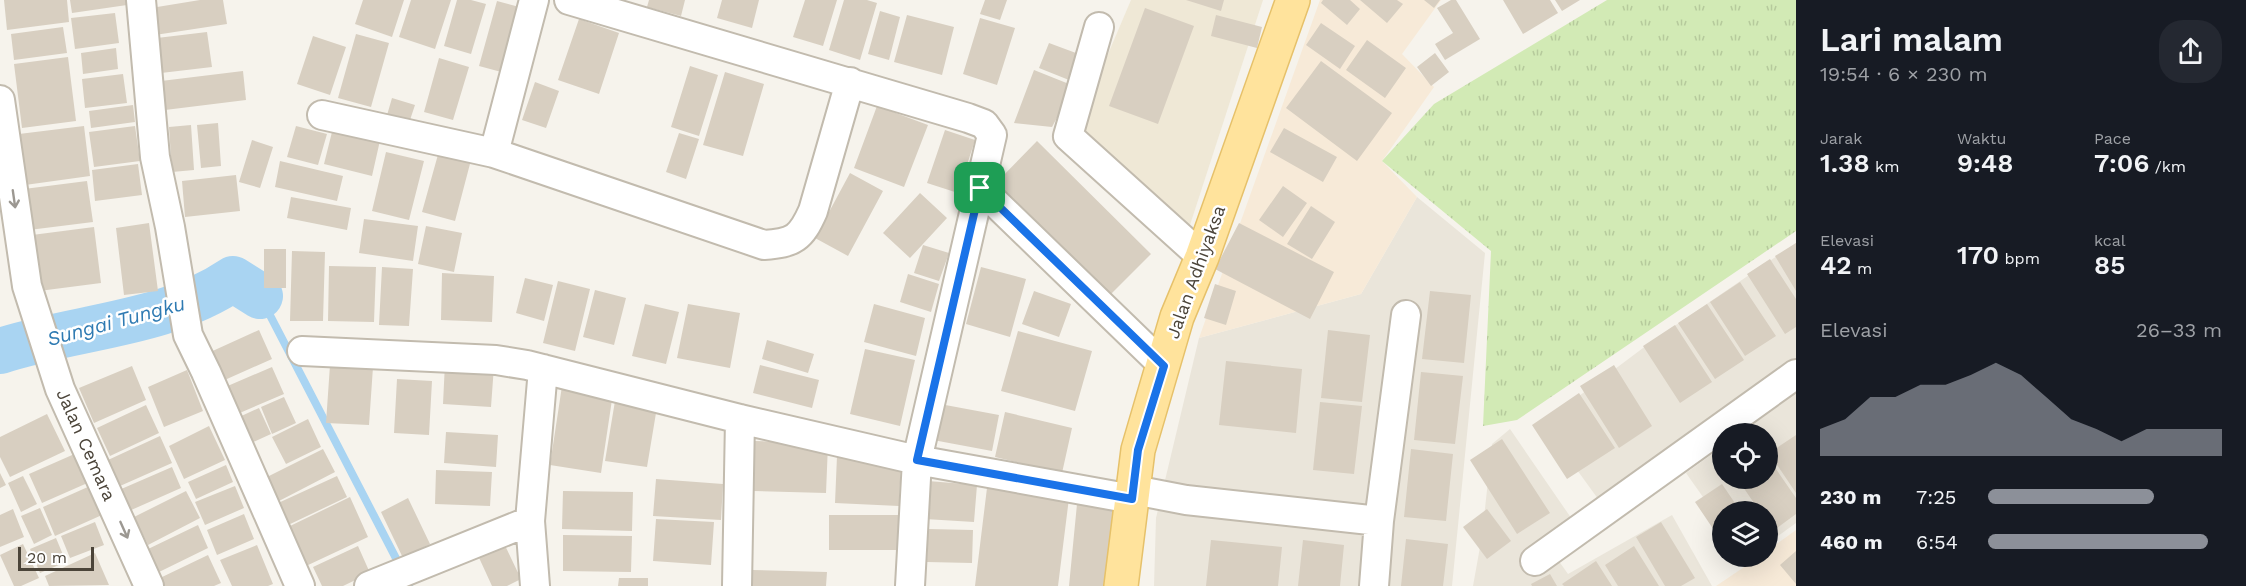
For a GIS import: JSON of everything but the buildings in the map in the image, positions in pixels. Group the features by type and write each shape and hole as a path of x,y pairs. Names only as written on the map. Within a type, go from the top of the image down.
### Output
{"main road":[{"name":"Jalan Adhiyaksa","path":"1121,586 1138,450 1177,317 1202,257 1293,0"}],"street":[{"path":"141,0 155,157 188,335 300,586"},
{"path":"494,153 534,0"},
{"path":"569,0 850,82 984,124 992,135 917,460 910,586"},
{"path":"1099,27 1068,136 1202,257"},
{"path":"322,114 494,153 764,245 796,239 802,233 809,219 850,82"},
{"name":"Jalan Cemara","path":"0,100 27,286 57,381 149,586"},
{"path":"980,188 1164,366"},
{"path":"1374,586 1379,521 1406,315"},
{"path":"302,351 496,360 543,369 740,419 917,460 1133,494 1379,521"},
{"path":"535,586 530,520 543,369"},
{"path":"1535,561 1796,374"},
{"path":"737,586 740,419"},
{"path":"369,586 530,520"}],"shaded area":[{"path":"1131,0 1263,0 1190,225 1077,127"},
{"path":"1320,0 1441,0 1402,54 1434,87 1382,161 1417,197 1361,294 1199,338"},
{"path":"1417,197 1485,253 1452,586 1154,586 1156,518 1199,338 1361,294"},
{"path":"1796,243 1796,365 1601,503 1543,423 1651,342"},
{"path":"1796,393 1796,523 1778,536 1778,501 1712,501 1712,510 1686,473 1712,454 1712,489 1778,489 1778,423 1755,423"},
{"path":"1510,429 1578,528 1551,550 1568,574 1672,515 1712,586 1473,586 1482,536 1492,444"},
{"path":"1796,530 1796,586 1716,586 1744,567 1778,567 1778,543"}],"green space":[{"path":"1607,0 1796,0 1796,231 1517,420 1483,426 1491,251 1382,161 1434,104"}],"waterway":[{"name":"Sungai Tungku","path":"0,351 150,315 207,294 233,279 260,296"},
{"path":"260,296 409,586"}],"route":[{"path":"980,188 1164,366 1138,450 1132,499 917,460 980,188"}]}
